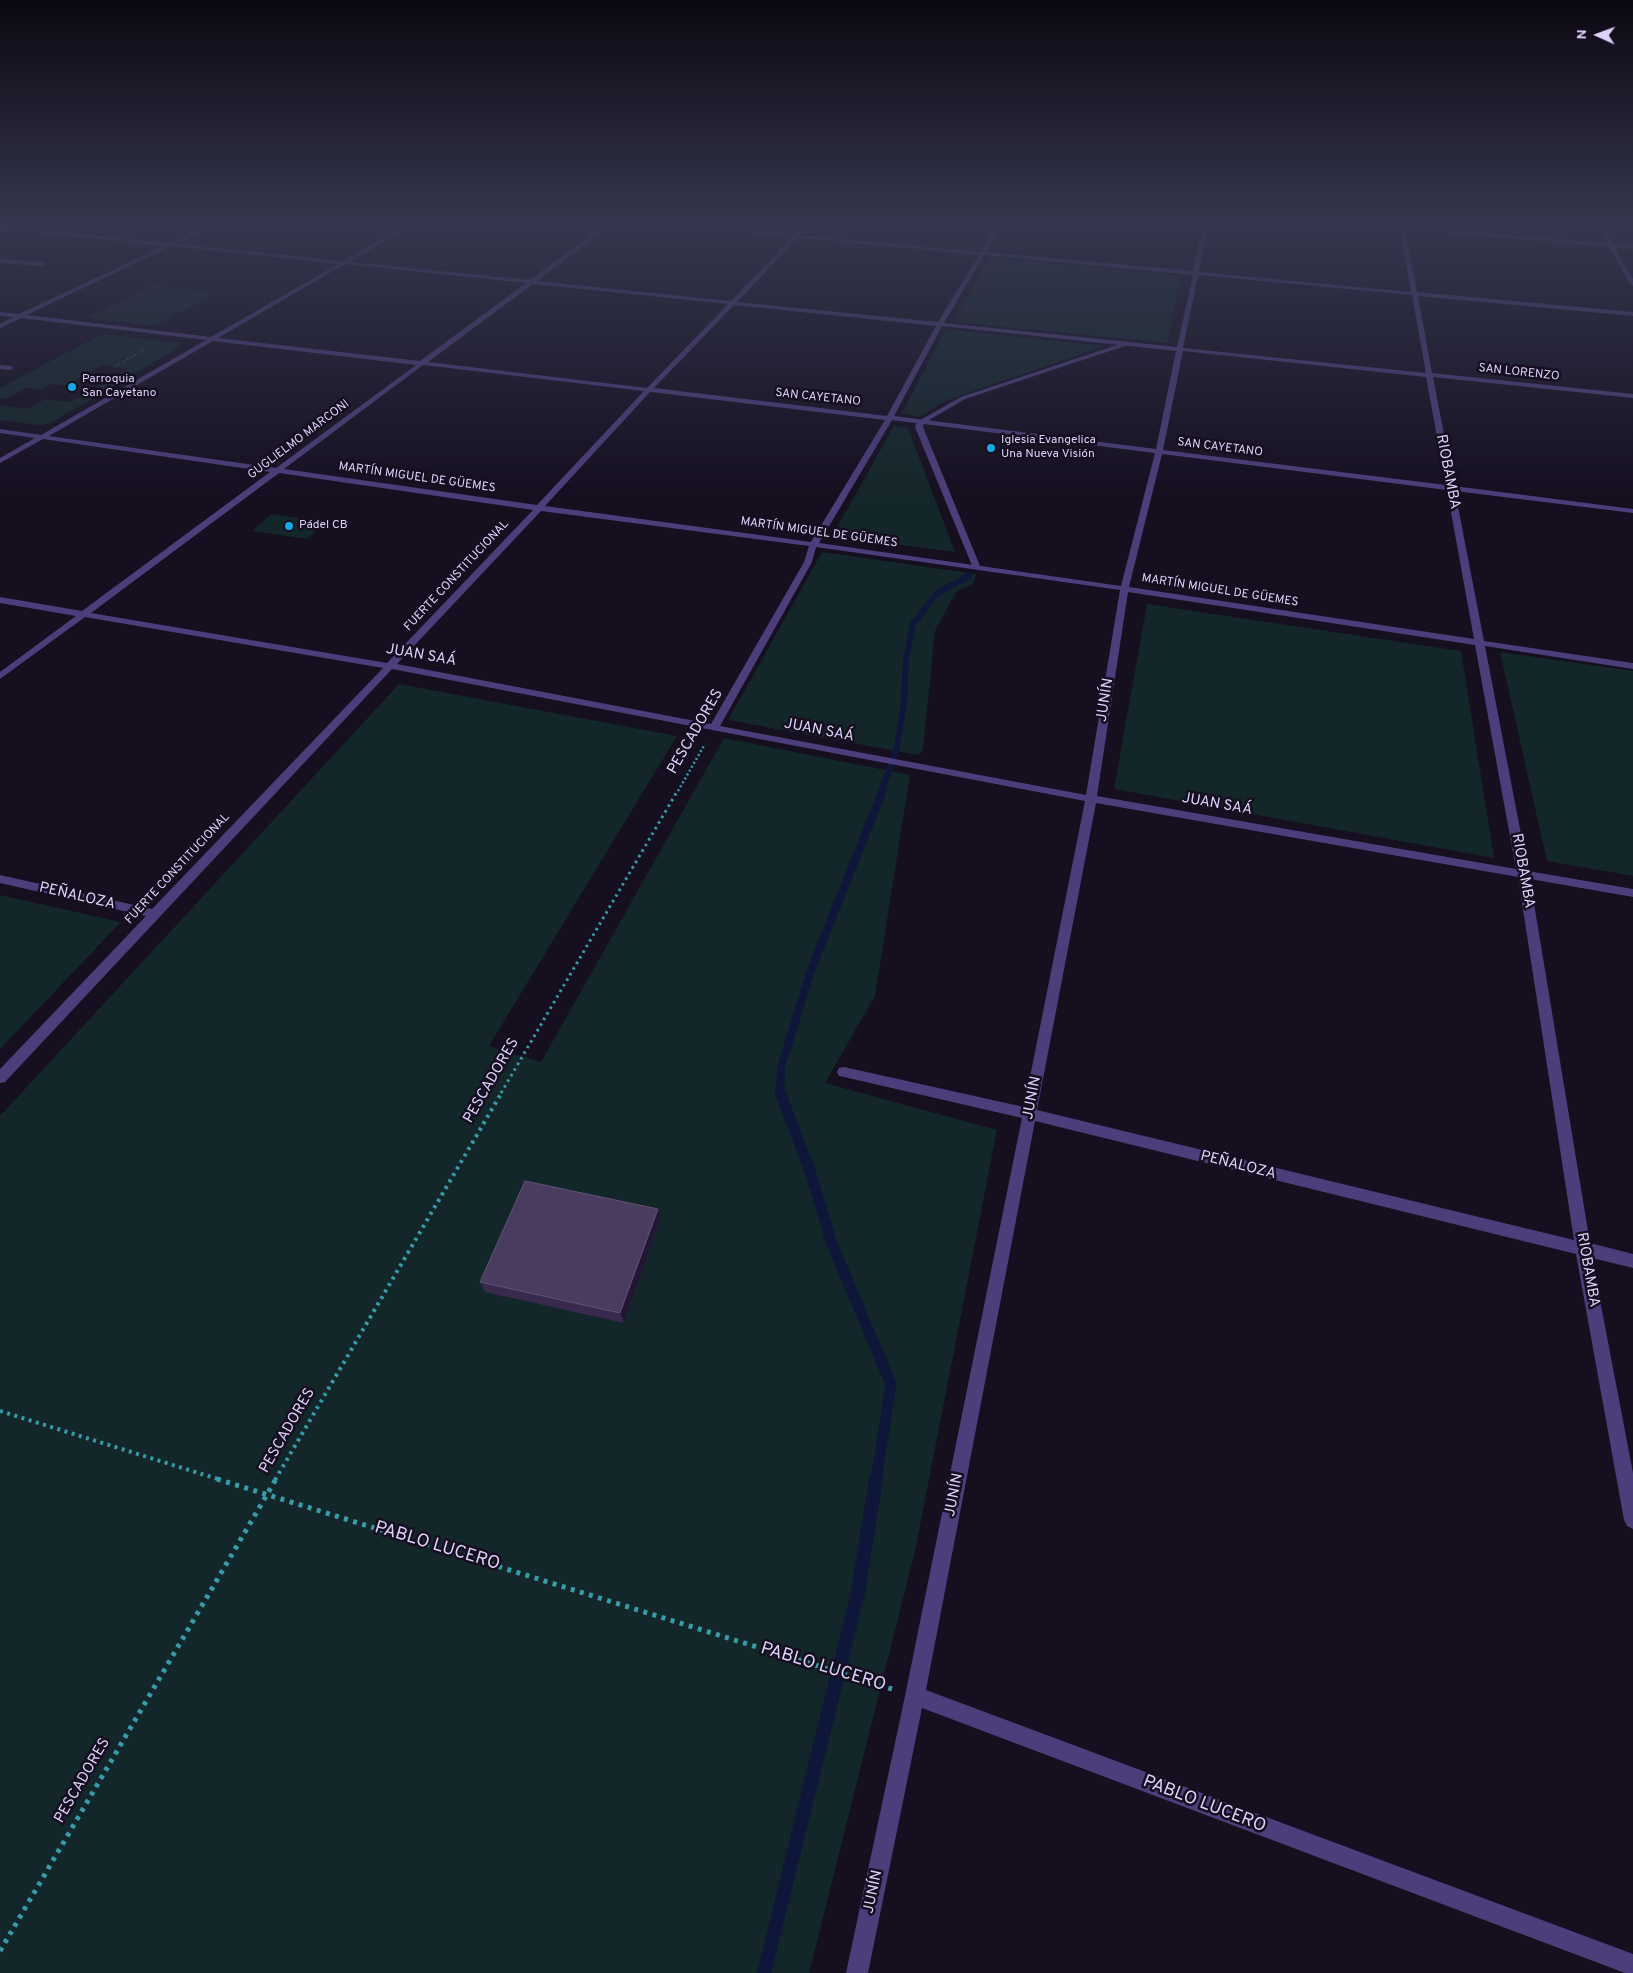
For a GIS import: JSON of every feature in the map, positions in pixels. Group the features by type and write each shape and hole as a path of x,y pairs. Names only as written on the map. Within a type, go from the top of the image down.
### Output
{"street":[{"name":"SAN CAYETANO","path":"11,315 890,418 1633,511"},
{"path":"0,461 254,315"},
{"name":"GUGLIELMO MARCONI","path":"0,676 488,315"},
{"name":"FUERTE CONSTITUCIONAL","path":"0,1078 720,315"},
{"name":"SAN LORENZO","path":"847,315 1633,396"},
{"name":"PESCADORES","path":"715,726 808,562 813,545 890,418 945,315"},
{"name":"JUNÍN","path":"857,1973 915,1696 1091,799 1121,603 1158,451 1187,315"},
{"name":"RIOBAMBA","path":"1418,315 1523,874 1583,1249 1633,1520"},
{"path":"0,326 20,316"},
{"path":"976,566 919,427 921,422 963,398 1126,344"},
{"path":"0,367 11,368"},
{"name":"MARTÍN MIGUEL DE GÜEMES","path":"0,431 539,508 976,566 1633,666"},
{"name":"JUAN SAÁ","path":"0,600 390,666 715,726 1091,799 1633,893"},
{"name":"PEÑALOZA","path":"0,879 155,914"},
{"name":"PEÑALOZA","path":"844,1072 1030,1114 1511,1233 1633,1261"},
{"name":"PABLO LUCERO","path":"915,1696 1633,1965"}],"path":[{"path":"114,367 144,350"},
{"name":"PESCADORES","path":"0,1951 715,726"},
{"name":"PABLO LUCERO","path":"0,1411 915,1696"}],"green space":[{"path":"93,315 175,315 155,326 87,318"},
{"path":"957,315 1173,315 1168,343 953,322"},
{"path":"946,329 1105,346 945,401 919,417 902,413"},
{"path":"102,334 178,343 180,347 49,424 37,425 0,420 0,405 27,409 45,399 70,402 127,369 102,365 66,386 51,384 41,390 26,388 6,399 0,398 0,388"},
{"path":"894,426 908,428 955,552 832,536"},
{"name":"Pádel CB","path":"272,514 326,522 307,539 252,531"},
{"path":"822,552 976,574 973,584 956,592 935,631 923,750 918,755 728,720"},
{"path":"1147,604 1461,651 1494,858 1114,789"},
{"path":"1500,652 1633,671 1633,876 1547,861"},
{"path":"399,684 677,736 489,1046 541,1062 724,738 910,775 875,996 825,1083 997,1130 915,1551 809,1973 0,1973 0,1116"},
{"path":"0,895 121,922 0,1049"}],"building":[{"path":"525,1181 658,1209 620,1313 480,1282"}],"waterway":[{"path":"882,791 897,747 904,702 906,660 913,624 937,593 969,576"},
{"path":"780,1092 781,1067 811,970 883,790"},
{"path":"780,1092 810,1171 832,1244 891,1384 876,1480"},
{"path":"764,1973 858,1592 876,1479"}],"place":[{"name":"Parroquia San Cayetano","path":"72,387"},
{"name":"Iglesia Evangelica Una Nueva Visión","path":"991,448"},
{"name":"Pádel CB","path":"289,526"}]}
